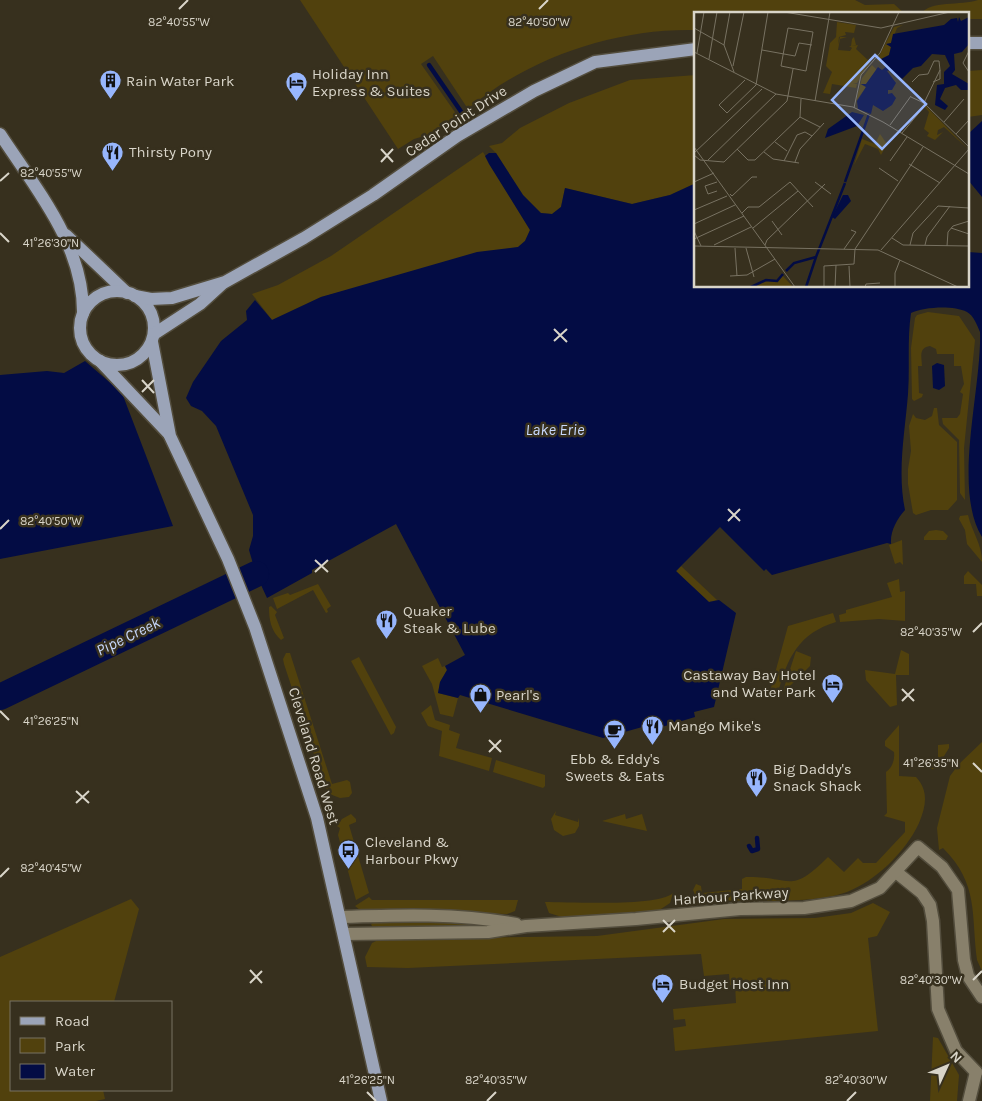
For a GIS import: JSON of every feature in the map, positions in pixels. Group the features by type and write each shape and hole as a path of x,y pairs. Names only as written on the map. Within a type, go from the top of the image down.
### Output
{"main road":[{"name":"Cedar Point Drive","path":"153,338 200,304 225,282 304,238 373,195 457,136 534,90 595,62 694,49"},
{"path":"0,134 64,234 82,283 83,315"},
{"path":"64,234 131,294 142,301 152,316 153,338 141,357 126,365 108,364 100,361 86,349 82,341 80,323 83,315 93,300 100,295 118,291 131,294"},
{"name":"Cedar Point Drive","path":"131,294 151,299 172,298 225,282"},
{"name":"Cleveland Road West","path":"153,338 170,436 228,559 255,627 317,818 345,934 381,1101"},
{"name":"Cleveland Road West","path":"100,361 170,436"}],"street":[{"name":"Harbour Parkway","path":"345,934 488,932 526,926 636,919 740,909 804,908 851,901 880,888 918,847 942,867 958,890 964,960 968,976 982,997"},
{"path":"896,872 922,893 930,906 933,921 938,1009 956,1051 979,1069 969,1101"},
{"name":"Harbour Parkway","path":"341,917 488,918 526,926"}],"green space":[{"path":"300,0 855,0 865,5 894,4 903,12 694,12 694,30 635,34 575,49 518,74 468,109 433,56 421,64 457,115 431,134 414,139 398,149"},
{"path":"982,0 982,19 970,19 970,12 923,12 939,5"},
{"path":"982,70 982,115 970,117 970,71"},
{"path":"694,75 694,184 670,195 632,204 565,188 561,207 552,214 540,213 523,195 496,153 489,146 502,143 520,128 569,103 630,80"},
{"path":"483,152 530,230 525,241 518,247 321,297 272,320 252,294 278,285 331,256"},
{"path":"928,312 959,316 975,340 964,448 965,500 960,493 959,440 943,424 942,418 957,418 960,414 963,394 960,392 964,384 961,366 954,366 954,354 937,354 936,349 930,346 922,351 922,366 918,366 919,393 923,394 922,397 914,401 912,399 911,348 915,318 917,315"},
{"path":"934,408 937,408 939,425 957,442 957,500 948,510 931,510 916,515 913,513 908,484 911,451 909,426 913,414 916,418 925,420 932,416"},
{"path":"968,515 979,544 982,562 967,544 965,530 959,519 960,516"},
{"path":"929,531 943,531 948,536 946,540 924,540"},
{"path":"902,540 903,565 900,562 895,564 889,545"},
{"path":"681,566 717,600 709,602 676,572"},
{"path":"968,571 982,585 982,596 977,596 976,584 964,584 964,576"},
{"path":"899,579 900,592 905,591 905,621 879,619 840,622 839,615 846,613 846,610 892,597 887,583"},
{"path":"318,584 331,606 327,609 328,612 326,613 313,590 277,609 273,598 288,593 290,595"},
{"path":"271,606 277,612 275,615 284,638 281,640 271,625 269,607"},
{"path":"833,613 836,622 813,633 796,648 778,693 769,695 788,626"},
{"path":"901,650 909,654 909,675 896,675 897,705 890,707 866,680 865,670 895,674"},
{"path":"796,651 811,657 810,666 782,694"},
{"path":"286,653 290,653 332,784 347,780 350,782 352,793 349,797 340,798 327,793 328,791 324,785 284,664 283,659"},
{"path":"359,657 396,727 391,735 351,661"},
{"path":"438,658 442,667 445,666 447,670 440,682 438,693 458,698 453,717 440,714 432,684 422,666"},
{"path":"431,705 435,720 450,725 449,730 460,734 456,748 492,758 489,771 439,756 442,731 428,726 421,713"},
{"path":"899,725 899,776 916,777 925,793 925,805 913,835 893,860 883,869 869,880 847,892 816,899 707,901 697,899 693,890 696,884 701,886 702,893 742,889 742,879 746,877 797,880 815,869 828,857 844,872 858,858 863,863 876,863 905,832 905,822 884,816 887,813 886,772 891,766 894,755 894,752 885,746 885,741"},
{"path":"982,742 982,971 977,960 973,914 968,887 955,861 943,848 939,850 937,828 950,776 959,764"},
{"path":"949,744 949,748 936,769 927,769 925,759 938,758 938,745"},
{"path":"496,760 545,775 545,786 543,788 493,772"},
{"path":"556,811 555,815 578,822 579,818 579,826 575,833 563,836 554,830 551,819"},
{"path":"351,814 356,819 356,822 349,825 369,893 356,900 338,835 340,828 337,826 342,819"},
{"path":"625,814 626,819 642,814 647,831 602,821"},
{"path":"673,893 670,903 658,911 565,918 549,913 545,902 632,902 664,897"},
{"path":"369,897 372,900 518,900 515,911 507,914 360,910 355,906"},
{"path":"131,899 139,909 114,1001 10,1001 10,1091 103,1091 105,1099 96,1101 0,1101 0,957"},
{"path":"873,903 890,912 877,936 868,938 878,1031 675,1051 673,1028 686,1026 685,1019 674,1020 673,1009 736,1003 735,984 730,985 729,974 704,976 701,954 408,968 367,967 365,957 372,943 380,939 597,936 724,919 815,918 851,913"},
{"path":"377,921 456,921 487,926 373,928 371,924"},
{"path":"933,1037 938,1038 959,1075 957,1101 930,1101"}],"water":[{"path":"982,121 982,197 970,182 970,132"},
{"name":"Lake Erie","path":"489,153 496,153 523,195 541,213 552,214 561,207 565,188 632,204 670,195 694,184 694,288 970,288 970,252 982,253 982,537 973,516 969,492 969,466 980,332 973,318 967,312 954,308 931,308 911,313 908,394 902,467 905,510 895,526 891,544 887,543 772,575 766,569 764,571 720,527 676,571 709,602 719,600 736,613 714,707 694,712 695,717 655,729 653,724 603,738 460,695 458,698 438,693 440,682 447,670 445,666 465,655 396,524 312,570 312,573 267,598 256,574 249,550 253,536 253,515 216,426 202,411 191,406 186,398 193,382 221,341 247,320 246,311 255,300 272,320 321,297 477,252 518,247 525,241 530,230 485,156"},
{"path":"85,361 122,393 173,526 0,559 0,375 47,371 64,373"},
{"path":"937,363 944,365 945,386 939,390 933,388 932,366"}],"waterway":[{"path":"429,65 462,113"},
{"name":"Pipe Creek","path":"0,697 256,574"},
{"path":"749,846 752,851 758,849 757,838"}],"place":[{"name":"Rain Water Park","path":"110,100"},
{"name":"Holiday Inn Express & Suites","path":"296,102"},
{"name":"Thirsty Pony","path":"113,171"},
{"name":"Quaker Steak & Lube","path":"387,639"},
{"name":"Castaway Bay Hotel and Water Park","path":"832,703"},
{"name":"Pearl's","path":"480,714"},
{"name":"Mango Mike's","path":"652,745"},
{"name":"Ebb & Eddy's Sweets & Eats","path":"615,750"},
{"name":"Big Daddy's Snack Shack","path":"757,797"},
{"name":"Cleveland & Harbour Pkwy","path":"349,870"},
{"name":"Budget Host Inn","path":"663,1003"}]}
